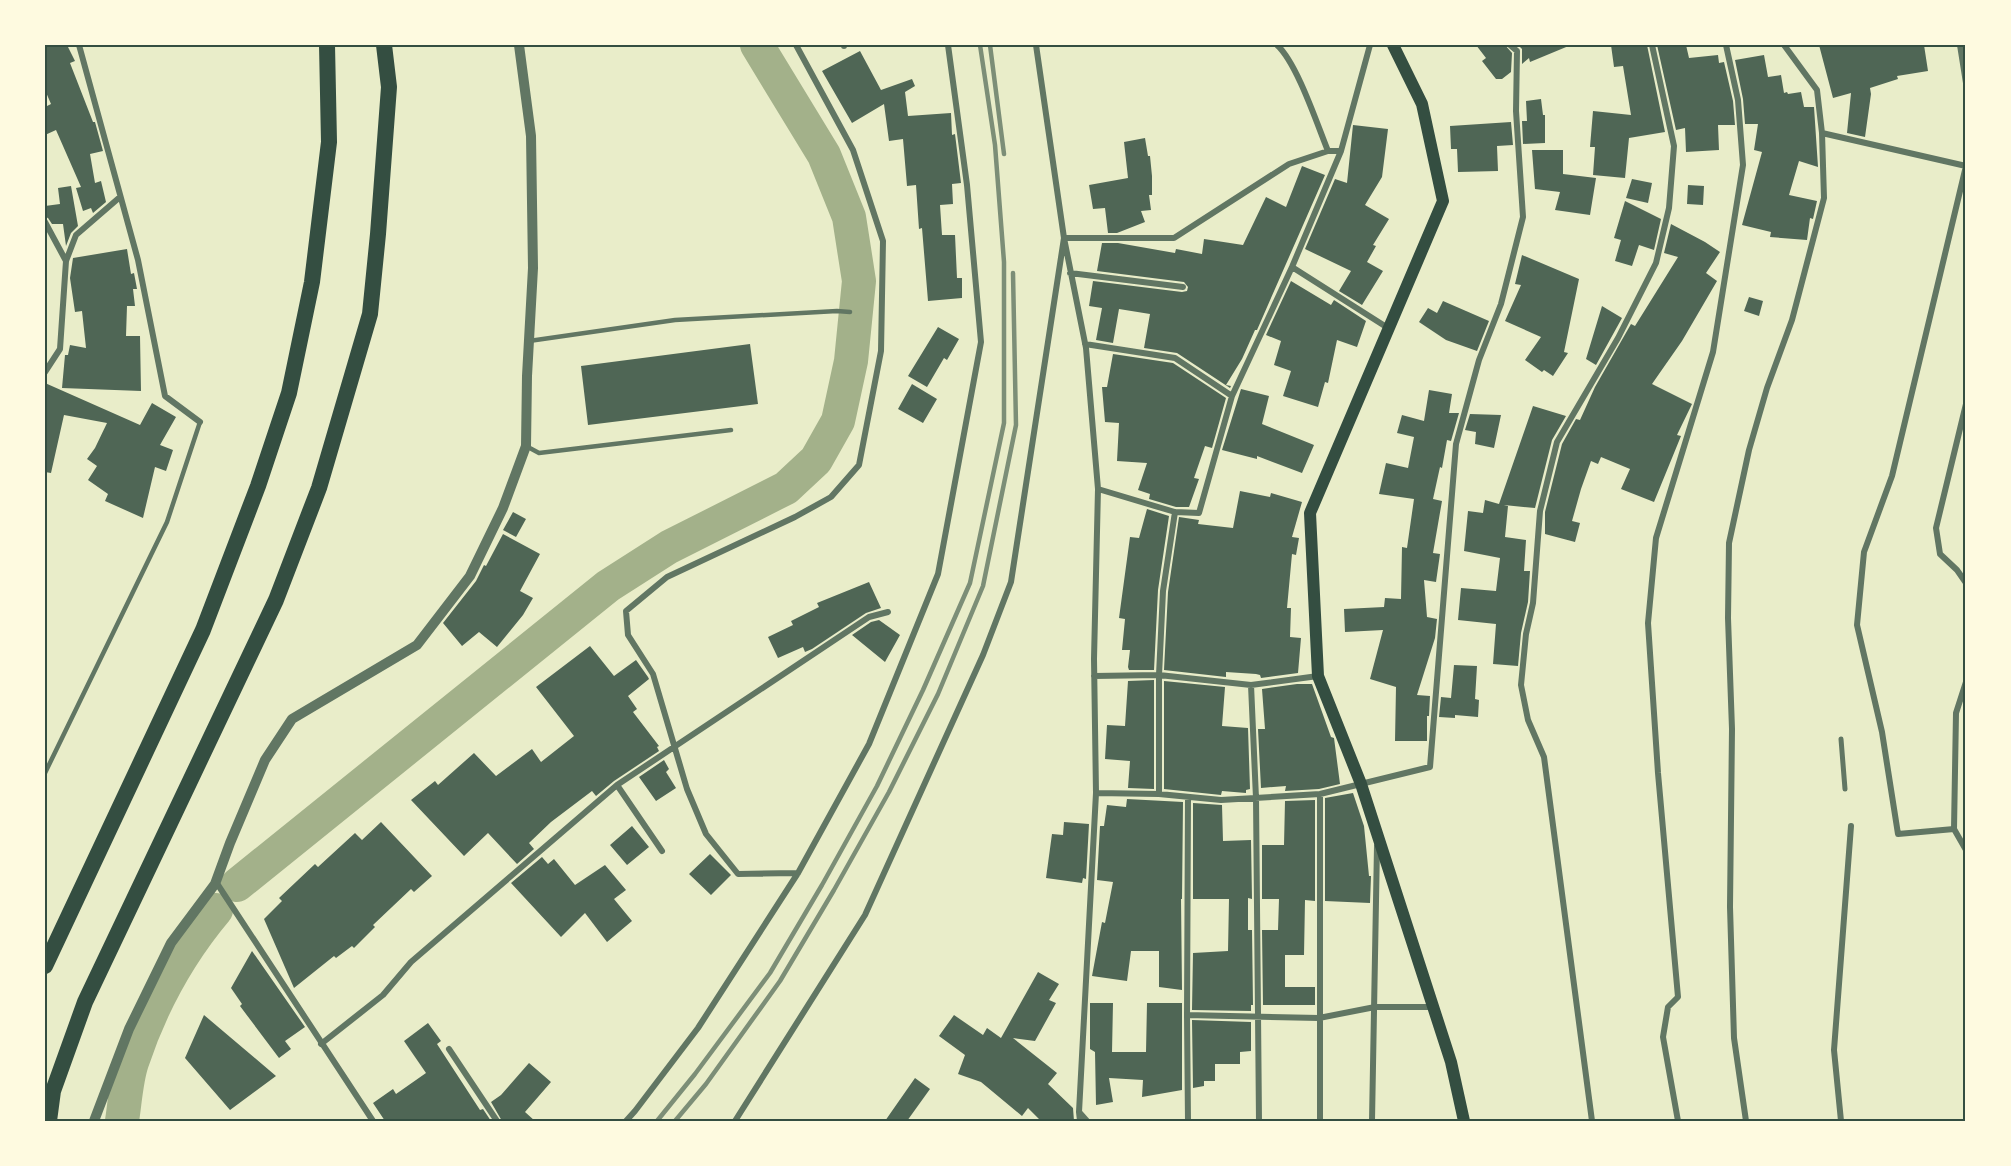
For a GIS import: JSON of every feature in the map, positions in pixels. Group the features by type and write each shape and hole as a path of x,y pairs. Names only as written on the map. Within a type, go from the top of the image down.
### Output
{"highway":[{"path":"45,966 203,630 258,486 289,393 312,282 329,142 327,45"},
{"path":"49,1121 53,1091 85,1002 276,600 319,488 370,314 389,87 384,45"}],"main road":[{"path":"1393,45 1422,104 1443,201 1310,513 1318,676 1361,784 1451,1062 1464,1121"}],"street":[{"path":"79,45 138,260 165,396 200,422"},
{"path":"94,1121 129,1029 171,943 215,884 265,760 292,719 417,645 470,576 503,508 526,446 533,267 531,136 519,45"},
{"path":"796,45 853,150 883,241 881,351 858,465 831,497 667,577 626,611 628,635 653,674 687,789 706,834 738,874 798,873"},
{"path":"626,1121 698,1028 798,873 869,744 938,573 981,342 967,185 948,45"},
{"path":"1036,45 1064,238 1085,344 1098,489 1094,676 1095,793 1080,1121"},
{"path":"1277,45 1285,52 1310,104 1328,151"},
{"path":"1098,489 1175,512 1199,513 1232,396 1292,267 1341,151 1370,45"},
{"path":"1095,793 1159,794 1221,800 1320,794 1430,767 1456,444 1479,360 1501,304 1523,217 1516,111 1517,51 1510,45"},
{"path":"1592,1121 1544,757 1528,720 1521,676 1526,634 1533,603 1540,511 1557,442 1617,338 1656,263 1669,208 1674,146 1652,45"},
{"path":"1678,1121 1663,1037 1668,1007 1678,997 1658,773 1648,622 1656,538 1713,352 1743,165 1738,100 1726,45"},
{"path":"1746,1121 1734,1038 1730,907 1732,729 1728,618 1729,543 1749,450 1767,388 1792,320 1824,198 1822,133 1817,90 1784,45"},
{"path":"1960,45 1966,82"},
{"path":"1822,133 1966,166 1892,476 1864,552 1857,625 1882,732 1898,834 1954,830"},
{"path":"1064,238 1174,238 1289,164 1328,151 1341,151"},
{"path":"45,372 60,349 66,261 76,235 120,197"},
{"path":"45,222 66,261"},
{"path":"735,1121 866,915 983,655 1011,582 1064,238"},
{"path":"1292,267 1388,328"},
{"path":"1070,273 1183,287"},
{"path":"1085,344 1175,358 1232,396"},
{"path":"1966,404 1936,528 1940,554 1957,570 1966,583"},
{"path":"1159,794 1159,675 1163,591 1175,512"},
{"path":"321,1044 383,995 411,962 617,785 869,616 888,612"},
{"path":"1094,676 1159,675 1251,685 1318,676"},
{"path":"1966,682 1956,713 1954,830 1966,850"},
{"path":"1251,685 1256,798 1258,1121"},
{"path":"1841,739 1845,789"},
{"path":"617,785 662,851"},
{"path":"1320,794 1320,1121"},
{"path":"1188,797 1188,1121"},
{"path":"1841,1121 1834,1050 1851,826"},
{"path":"1372,1121 1377,833"},
{"path":"215,884 218,885 373,1121"},
{"path":"1187,1015 1319,1018 1375,1007 1433,1006"},
{"path":"449,1049 497,1121"},
{"path":"1079,1112 1087,1121"}],"lane":[{"path":"529,341 675,320 850,312"},
{"path":"45,773 167,522 200,422"},
{"path":"526,446 539,453 731,430"}],"building":[{"path":"45,45 67,45 75,61 70,63 93,122 95,122 103,151 90,154 95,183 101,181 106,202 93,213 91,208 83,211 76,188 81,187 56,130 45,135 45,107 51,104 45,90"},
{"path":"1476,45 1505,45 1512,53 1511,72 1502,79 1496,79 1482,61 1486,58"},
{"path":"1518,45 1571,45 1530,62 1529,58 1522,64 1522,49"},
{"path":"1611,45 1647,45 1665,132 1629,138 1625,178 1593,175 1595,147 1590,147 1593,111 1631,115 1623,66 1614,67"},
{"path":"1657,45 1686,45 1689,58 1718,55 1719,63 1724,62 1733,101 1735,125 1718,125 1719,150 1686,152 1685,128 1676,130"},
{"path":"1819,45 1924,45 1928,71 1897,76 1898,79 1870,88 1865,137 1847,133 1851,93 1833,98"},
{"path":"860,51 881,90 912,79 915,86 905,92 908,116 951,113 952,135 955,134 961,183 952,184 953,204 940,205 942,235 955,235 957,278 962,278 962,298 928,301 916,185 907,186 903,139 889,141 884,104 852,123 822,71"},
{"path":"1764,55 1768,77 1781,75 1784,93 1801,92 1804,107 1814,107 1818,167 1799,161 1789,195 1817,201 1813,219 1810,218 1807,240 1770,237 1771,232 1742,225 1762,152 1754,150 1758,124 1745,124 1743,99 1735,60"},
{"path":"1541,99 1543,115 1545,115 1545,143 1523,144 1522,121 1527,121 1526,101"},
{"path":"1511,122 1513,145 1497,146 1498,171 1458,172 1457,149 1451,149 1450,126"},
{"path":"1353,125 1388,129 1382,177 1365,205 1389,219 1373,245 1376,246 1367,262 1383,271 1362,305 1339,291 1351,271 1305,249 1335,179 1347,183"},
{"path":"1145,138 1152,176 1152,195 1149,195 1151,210 1141,211 1145,222 1117,233 1108,233 1105,208 1093,209 1089,185 1128,178 1124,142"},
{"path":"1532,150 1563,150 1563,174 1596,178 1590,215 1555,210 1560,192 1535,189"},
{"path":"1302,166 1325,175 1257,330 1226,385 1231,386 1230,388 1177,353 1144,348 1150,314 1119,309 1113,343 1096,340 1102,308 1089,306 1093,281 1182,292 1187,291 1188,287 1184,282 1097,271 1102,243 1118,243 1175,253 1176,249 1202,254 1204,239 1243,245 1266,197 1286,207"},
{"path":"1632,179 1652,183 1648,203 1626,198"},
{"path":"1688,185 1704,186 1703,205 1687,204"},
{"path":"71,186 78,226 71,233 66,246 63,224 52,224 45,217 45,206 60,204 58,188"},
{"path":"1625,201 1661,219 1654,250 1639,245 1632,266 1615,261 1621,240 1614,238"},
{"path":"1671,224 1720,252 1706,273 1717,281 1682,341 1652,384 1692,404 1677,435 1681,436 1654,502 1621,489 1630,469 1601,457 1598,464 1591,461 1581,489 1572,521 1580,523 1575,542 1545,534 1545,512 1562,444 1576,419 1580,420 1595,387 1631,324 1635,326 1678,257 1664,253"},
{"path":"127,249 131,274 134,273 137,289 133,289 135,306 127,306 126,336 140,336 141,391 62,388 65,355 68,355 70,345 86,348 82,311 75,312 70,278 73,258"},
{"path":"1522,255 1579,279 1564,352 1568,353 1553,376 1544,370 1542,372 1525,360 1541,337 1505,321 1521,285 1515,284"},
{"path":"1291,281 1331,305 1334,300 1366,321 1357,347 1337,340 1328,383 1325,382 1318,407 1283,396 1291,371 1274,365 1281,341 1266,335"},
{"path":"1749,297 1763,301 1759,316 1744,311"},
{"path":"1443,301 1489,321 1477,351 1446,340 1419,322 1428,308 1437,313"},
{"path":"1602,306 1622,318 1596,365 1586,359"},
{"path":"938,327 959,339 947,360 944,358 927,387 908,376"},
{"path":"750,344 758,404 588,425 581,366"},
{"path":"1113,354 1173,363 1226,398 1212,448 1205,446 1194,478 1199,479 1189,507 1176,507 1149,499 1150,494 1138,490 1147,463 1117,461 1119,423 1105,422 1102,387 1107,387"},
{"path":"45,383 140,425 152,403 176,417 160,445 173,450 166,471 155,467 143,518 105,501 108,494 88,480 97,466 87,459 107,423 64,415 51,473 45,472"},
{"path":"912,384 937,399 923,423 898,409"},
{"path":"1241,389 1269,396 1262,424 1314,445 1302,473 1257,456 1257,459 1222,450"},
{"path":"1429,390 1452,394 1449,413 1459,413 1451,441 1447,440 1433,499 1442,501 1433,553 1440,554 1436,582 1424,580 1427,617 1437,619 1435,638 1417,695 1430,696 1427,741 1395,741 1396,687 1370,679 1383,630 1345,632 1344,609 1384,607 1385,598 1401,599 1402,547 1407,548 1414,499 1379,494 1386,463 1408,468 1414,437 1397,433 1402,415 1424,421"},
{"path":"1533,406 1566,416 1552,440 1535,508 1504,505 1508,506 1505,537 1526,540 1524,571 1530,571 1528,602 1521,633 1518,666 1493,664 1496,624 1458,620 1461,588 1496,591 1500,558 1464,551 1468,511 1483,513 1485,500 1499,504"},
{"path":"1470,414 1501,415 1494,448 1475,444 1476,432 1465,430"},
{"path":"1240,491 1270,497 1271,493 1302,502 1292,537 1299,538 1296,555 1292,554 1287,608 1291,608 1290,637 1301,638 1298,673 1261,678 1256,674 1226,672 1226,677 1164,670 1168,592 1179,517 1199,520 1198,524 1233,528"},
{"path":"1147,509 1169,516 1158,590 1154,670 1129,670 1130,650 1122,650 1125,619 1119,618 1130,537 1139,538"},
{"path":"513,512 526,519 516,537 503,530"},
{"path":"503,534 540,554 520,591 533,598 523,615 497,647 479,632 462,646 443,623 476,581"},
{"path":"869,582 881,608 866,613 812,649 805,652 803,647 778,658 768,637 793,625 791,621 819,607 817,603"},
{"path":"879,620 900,635 885,662 852,635 871,622"},
{"path":"590,646 614,676 636,660 648,677 649,679 628,696 637,709 633,712 659,746 657,747 659,751 596,796 592,791 551,822 529,843 534,849 517,864 488,833 464,856 411,800 435,781 438,785 474,753 496,776 532,749 541,762 574,736 536,687"},
{"path":"1454,665 1477,666 1475,699 1479,700 1478,717 1455,715 1455,718 1439,717 1441,697 1451,698"},
{"path":"1154,680 1154,789 1128,788 1130,761 1105,759 1107,725 1125,726 1128,681"},
{"path":"1164,681 1225,687 1222,726 1248,728 1250,789 1246,790 1246,793 1222,791 1221,795 1164,789"},
{"path":"1312,684 1331,737 1334,738 1340,784 1319,789 1285,791 1286,786 1261,788 1258,729 1265,729 1262,689"},
{"path":"664,760 669,769 666,772 676,788 656,801 639,777"},
{"path":"1353,793 1364,826 1369,876 1371,876 1370,903 1325,901 1325,798"},
{"path":"1127,799 1183,802 1182,990 1159,987 1159,951 1131,951 1127,981 1092,976 1102,922 1105,923 1113,882 1097,880 1100,826 1104,826 1107,805 1126,807"},
{"path":"1315,800 1315,901 1305,900 1304,955 1285,955 1285,987 1315,987 1315,1005 1263,1005 1262,930 1278,930 1279,899 1262,899 1262,845 1284,845 1285,801"},
{"path":"1193,803 1222,805 1223,841 1251,840 1252,899 1248,898 1248,930 1252,930 1253,1005 1251,1005 1251,1011 1192,1010 1193,953 1228,951 1229,899 1193,899"},
{"path":"381,822 432,876 414,892 411,889 373,925 375,927 354,948 352,946 336,958 334,956 294,988 264,919 282,901 279,898 315,864 318,867 355,833 362,840"},
{"path":"1064,822 1089,824 1086,879 1083,878 1082,883 1046,878 1052,834 1063,835"},
{"path":"632,826 649,847 627,865 610,845"},
{"path":"710,854 731,875 711,895 689,874"},
{"path":"542,857 548,864 554,859 575,885 605,865 626,890 614,899 632,921 607,942 585,913 561,937 511,883"},
{"path":"252,951 305,1027 285,1041 291,1049 279,1058 240,1006 242,1004 231,988"},
{"path":"1038,972 1059,984 1049,1000 1056,1003 1035,1041 1013,1038 1057,1073 1048,1084 1073,1108 1074,1121 1041,1121 1028,1108 1022,1116 981,1082 958,1074 965,1055 939,1036 954,1015 983,1035 987,1028 1001,1038"},
{"path":"1090,1003 1113,1003 1112,1052 1146,1052 1147,1003 1182,1003 1182,1090 1142,1097 1143,1080 1109,1078 1113,1102 1096,1105 1095,1052 1090,1049"},
{"path":"204,1015 276,1076 230,1110 185,1058"},
{"path":"1192,1020 1251,1022 1251,1051 1240,1052 1240,1064 1215,1064 1215,1081 1204,1081 1204,1086 1193,1088"},
{"path":"428,1023 441,1041 437,1044 480,1110 483,1109 491,1121 385,1121 373,1103 393,1089 396,1094 426,1073 404,1041"},
{"path":"529,1063 551,1082 525,1112 535,1121 502,1121 491,1102 501,1095"},
{"path":"915,1078 930,1089 907,1121 885,1121"}],"waterway":[{"path":"237,885 608,586 669,547 786,488 816,460 838,421 851,361 859,281 849,217 824,155 757,45"},
{"path":"122,1121 130,1069 139,1042 178,963 216,910"}],"railway":[{"path":"657,1121 770,973 822,885 877,786 923,690 970,583 1004,423 1004,262 995,145 980,45"},
{"path":"990,45 1004,154"},
{"path":"675,1121 706,1084 780,981 834,890 889,792 938,694 983,586 1016,425 1013,273"}]}
